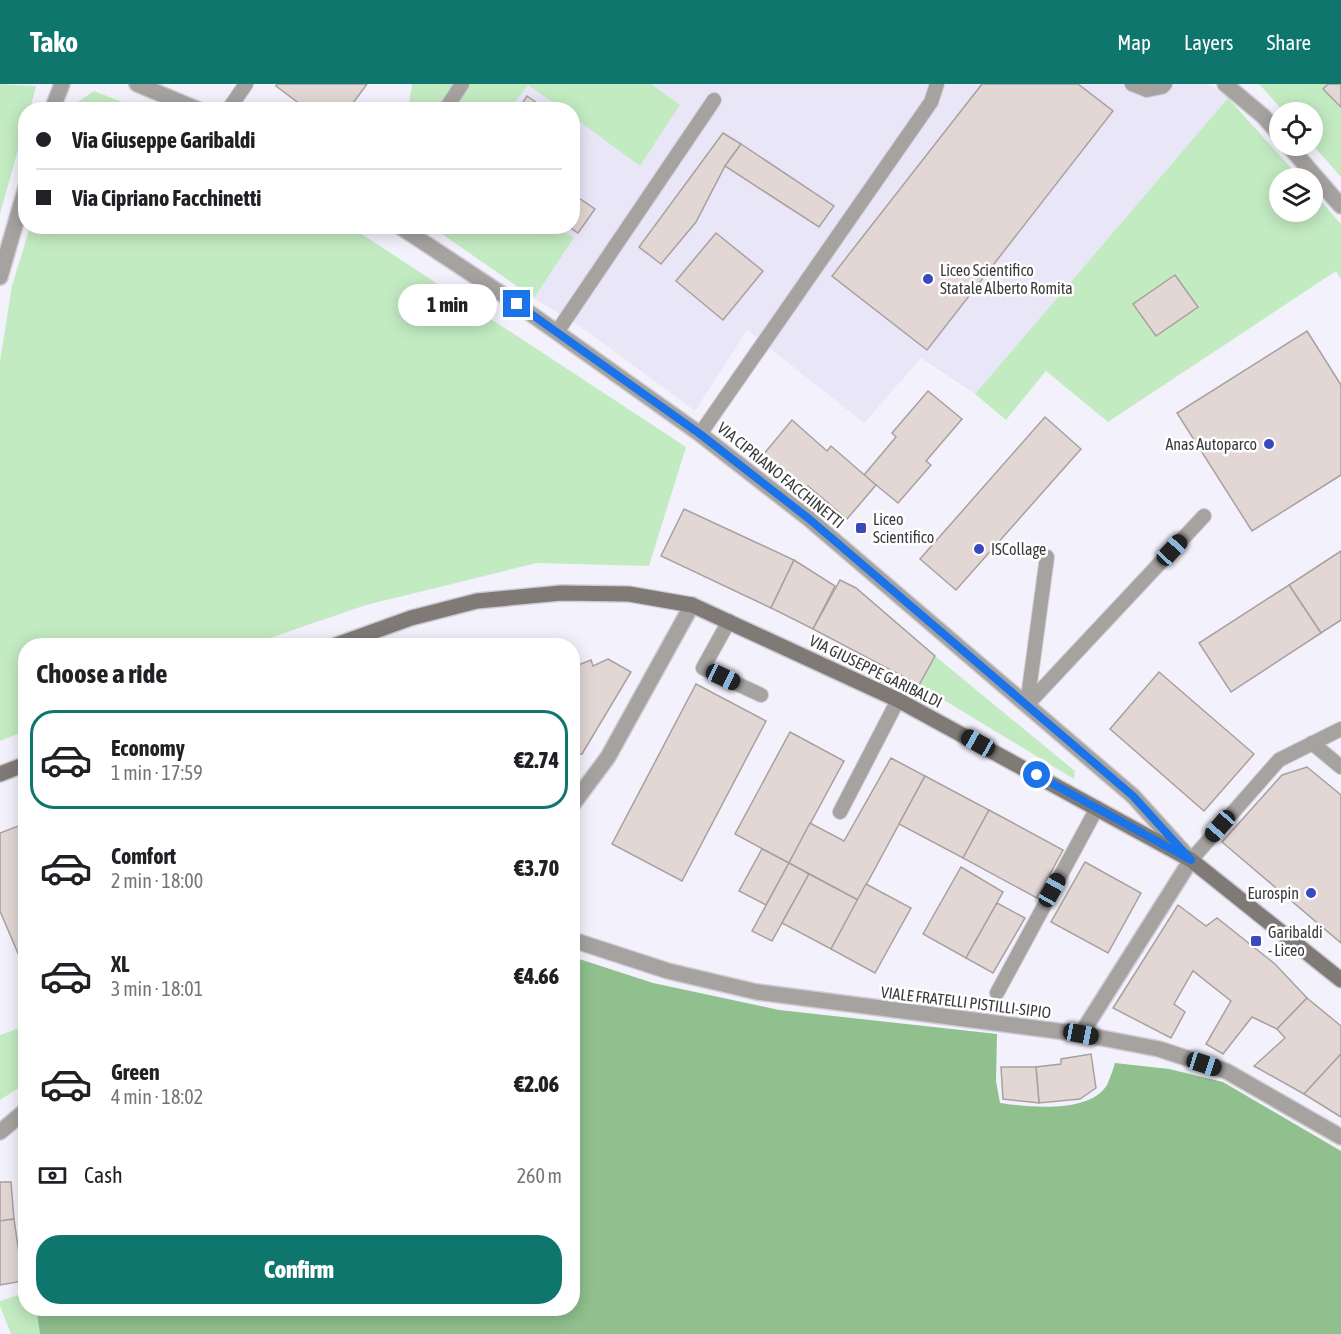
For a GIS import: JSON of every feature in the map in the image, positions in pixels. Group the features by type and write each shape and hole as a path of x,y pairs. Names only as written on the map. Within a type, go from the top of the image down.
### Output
{"main road":[{"name":"VIA GIUSEPPE GARIBALDI","path":"355,638 411,618 477,602 561,593 629,594 692,604 898,700 1191,860 1341,980"},
{"path":"0,774 18,767"}],"street":[{"path":"55,102 62,84"},
{"path":"1225,84 1269,123"},
{"path":"143,85 181,102"},
{"path":"1298,156 1341,206"},
{"path":"0,277 18,215"},
{"name":"VIA CIPRIANO FACCHINETTI","path":"411,234 700,434 808,518 1133,796 1191,860"},
{"path":"580,795 608,757 692,604"},
{"path":"1081,1034 1191,860"},
{"name":"VIALE FRATELLI PISTILLI-SIPIO","path":"580,942 668,971 757,992 1081,1034 1159,1049 1226,1071 1341,1137"},
{"path":"0,1132 18,1117"}],"lane":[{"path":"234,102 246,84"},
{"path":"450,102 462,84"},
{"path":"700,434 931,102 937,84"},
{"path":"1132,84 1147,90 1162,87 1165,84"},
{"path":"557,333 714,100"},
{"path":"1027,705 1204,516"},
{"path":"1027,705 1047,557"},
{"path":"729,621 703,668 761,695"},
{"path":"840,812 898,700"},
{"path":"1191,860 1279,760 1341,729"},
{"path":"1312,744 1341,767"},
{"path":"997,993 1097,808"}],"shaded area":[{"path":"528,84 552,102 516,102"},
{"name":"Liceo Scientifico Statale Alberto Romita","path":"651,84 1208,84 1228,98 975,394 921,358 864,423 747,330 695,411 587,331 534,298 574,239 566,234 580,234 580,122 640,166 680,105"}],"green space":[{"path":"0,84 36,86 32,102 18,102 18,149 0,214"},
{"path":"412,84 651,84 680,105 640,166 580,122 580,102 552,102 528,85 515,102 409,102"},
{"path":"1259,84 1341,84 1341,177 1323,156 1323,102 1275,102"},
{"path":"94,91 122,102 78,102"},
{"path":"1228,98 1269,144 1269,156 1280,156 1291,168 1269,168 1269,222 1323,222 1323,203 1341,224 1341,279 1336,271 1108,422 1046,371 1006,420 975,394"},
{"path":"28,234 362,234 686,447 649,566 537,563 366,605 270,638 18,638 18,734 0,741 0,361 12,286"},
{"path":"442,234 567,234 574,238 534,298"},
{"path":"935,656 1075,771 1074,779 919,685"},
{"path":"580,959 653,983 779,1010 997,1034 996,1081 1000,1103 1041,1107 1087,1101 1107,1085 1115,1063 1169,1069 1223,1082 1341,1151 1341,1334 40,1334 37,1316 580,1316"},
{"path":"18,1029 18,1088 0,1100 0,1035"},
{"path":"18,1295 18,1316 37,1316 40,1334 11,1334 0,1301"}],"building":[{"path":"277,84 367,84 354,102 297,102 276,86"},
{"path":"982,84 1078,84 1113,111 927,350 832,276"},
{"path":"1328,84 1341,84 1341,107 1323,89"},
{"path":"527,96 536,102 523,102"},
{"path":"723,133 741,144 725,166 696,222 661,264 639,247"},
{"path":"741,144 834,206 819,227 725,166"},
{"path":"580,199 595,209 580,230"},
{"path":"716,233 763,271 723,320 676,281"},
{"path":"1175,275 1198,307 1156,336 1133,304"},
{"name":"Anas Autoparco","path":"1307,331 1341,385 1341,475 1252,531 1177,413"},
{"path":"928,391 962,419 926,461 931,465 898,503 864,475 896,437 892,433"},
{"path":"1045,417 1081,449 956,590 920,559"},
{"path":"792,420 827,451 831,446 876,485 847,519 808,486 805,490 763,455"},
{"path":"684,509 794,560 771,608 661,556"},
{"path":"1341,551 1341,620 1321,633 1289,585"},
{"path":"794,560 835,586 813,629 771,608"},
{"path":"840,580 856,588 935,656 919,685 813,629"},
{"path":"1289,585 1321,633 1231,692 1199,643"},
{"path":"608,659 631,672 580,754 580,664 591,660 593,666"},
{"path":"1159,672 1254,754 1204,811 1110,729"},
{"path":"696,684 766,721 682,881 612,844"},
{"path":"790,732 844,761 789,863 735,834"},
{"path":"891,758 925,776 858,900 789,863 810,823 844,841"},
{"name":"Eurospin","path":"1307,767 1341,795 1341,943 1222,842 1282,775"},
{"path":"925,776 989,810 963,858 899,824"},
{"path":"989,810 1063,850 1037,898 963,858"},
{"path":"18,826 18,953 0,911 0,833"},
{"path":"762,849 789,863 766,905 739,891"},
{"path":"1085,862 1141,893 1108,953 1051,922"},
{"path":"789,863 809,874 772,941 752,931"},
{"path":"961,867 1003,892 966,958 923,934"},
{"path":"809,874 858,900 831,949 782,923"},
{"path":"866,884 911,908 875,973 831,949"},
{"path":"997,903 1025,918 993,973 966,958"},
{"path":"1178,905 1206,926 1217,918 1275,964 1307,998 1277,1029 1252,1017 1223,1054 1206,1044 1231,1001 1193,971 1174,1004 1185,1012 1171,1038 1113,1008"},
{"path":"1307,998 1341,1026 1341,1054 1304,1094 1254,1066 1285,1038 1277,1029"},
{"path":"1091,1054 1096,1088 1080,1099 1039,1103 1036,1067 1061,1064 1061,1059"},
{"path":"1341,1054 1341,1117 1304,1094"},
{"path":"1001,1067 1036,1067 1039,1103 1003,1099"},
{"path":"0,1182 11,1182 14,1219 0,1221"},
{"path":"14,1219 18,1247 18,1282 0,1285 0,1221"}],"place":[{"name":"Liceo Scientifico Statale Alberto Romita","path":"928,279"},
{"name":"Anas Autoparco","path":"1269,444"},
{"name":"Liceo Scientifico","path":"861,528"},
{"name":"ISCollage","path":"979,549"},
{"name":"Eurospin","path":"1311,893"},
{"name":"Garibaldi - Liceo","path":"1256,941"}],"route":[{"path":"517,304 700,434 808,518 1133,796 1191,860 1037,775"}]}
